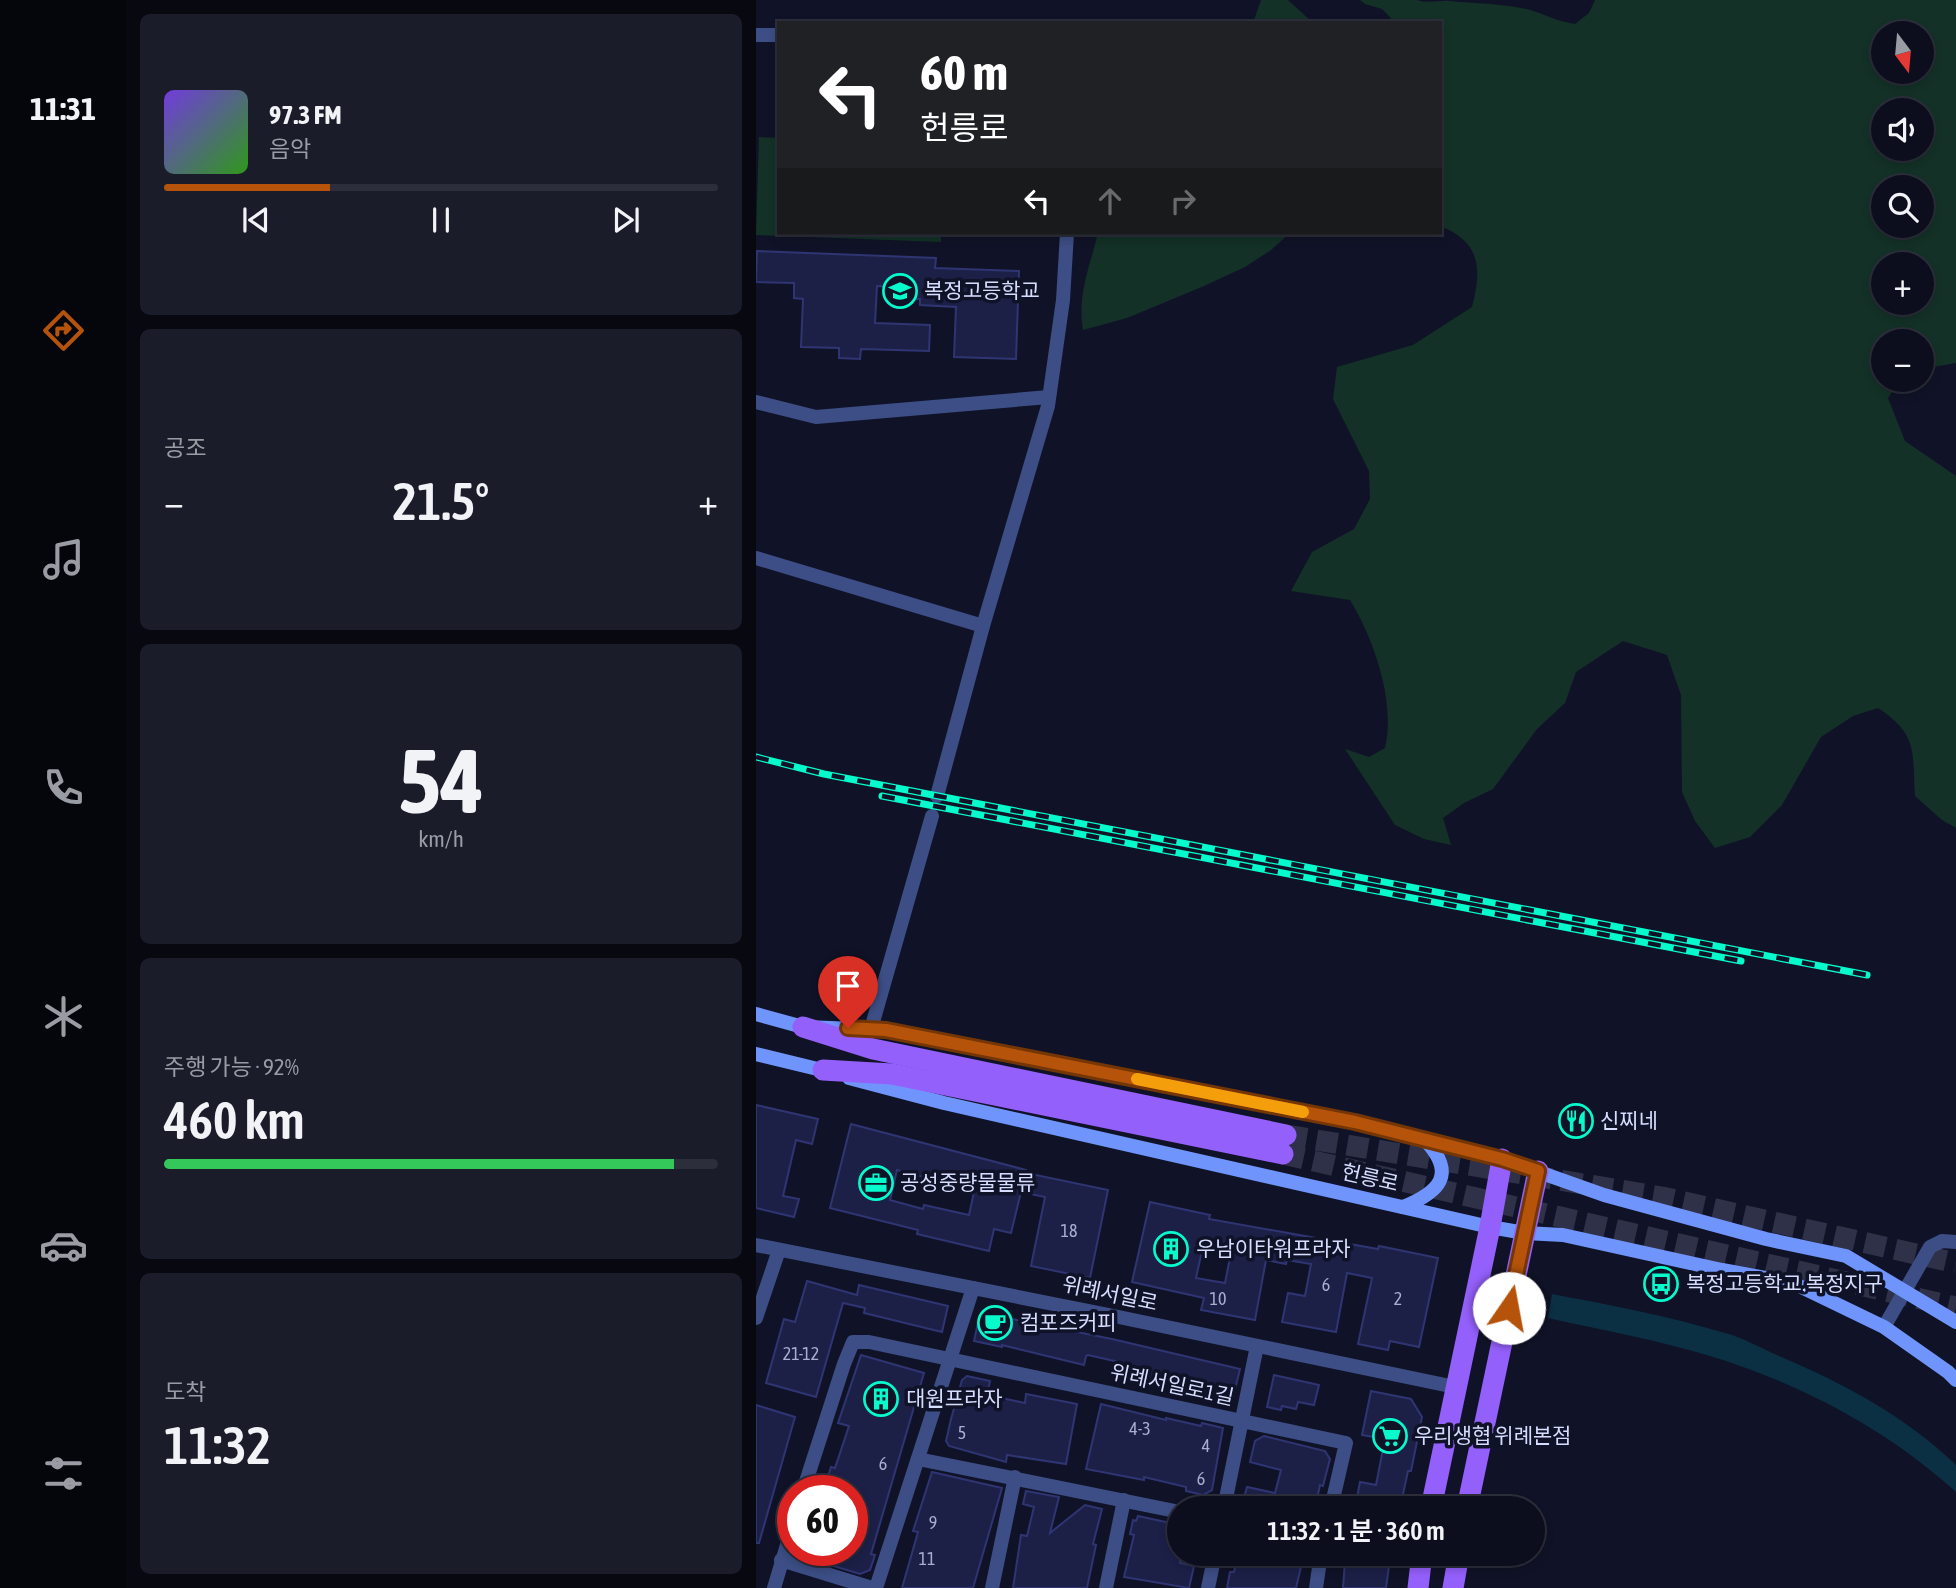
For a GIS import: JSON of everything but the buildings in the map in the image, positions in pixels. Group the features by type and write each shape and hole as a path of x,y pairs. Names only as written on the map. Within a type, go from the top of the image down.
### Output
{"main road":[{"path":"756,1014 873,1049 1285,1144 905,1077 823,1070"},
{"path":"803,1027 886,1030 1332,1118 1502,1159 1604,1195 1766,1239 1846,1256 1956,1322"},
{"name":"헌릉로","path":"756,1054 944,1103 1490,1227 1525,1234 1563,1235 1793,1283 1884,1327 1956,1380"},
{"path":"1403,1207 1425,1198 1441,1181 1443,1171 1436,1152 1425,1140"},
{"path":"1433,1496 1502,1159"},
{"path":"1470,1496 1538,1171"},
{"path":"1418,1588 1421,1566"},
{"path":"1453,1588 1456,1566"}],"street":[{"path":"756,35 777,35"},
{"path":"937,796 1049,397 1063,300 1067,235"},
{"path":"756,402 816,416 1049,397"},
{"path":"756,558 983,626"},
{"path":"871,1029 932,816"},
{"path":"1884,1327 1930,1247 1942,1241 1956,1241"},
{"name":"위례서일로","path":"756,1245 1455,1387"},
{"path":"756,1318 779,1250"},
{"path":"801,1566 874,1588 973,1288"},
{"name":"위례서일로1길","path":"808,1475 853,1342 869,1342 1346,1443 1334,1496"},
{"name":"위례서일로1길","path":"1226,1496 1257,1346"},
{"path":"918,1458 1167,1509"},
{"path":"992,1588 1015,1477"},
{"path":"1106,1588 1124,1500"},
{"path":"774,1588 780,1566"},
{"path":"1208,1588 1213,1566"},
{"path":"1316,1588 1319,1566"}],"green space":[{"path":"1261,0 1288,0 1311,21 1254,21"},
{"path":"1360,0 1502,5 1523,8 1575,24 1589,13 1595,0 1956,0 1956,363 1934,367 1934,329 1871,329 1871,392 1892,392 1888,398 1905,441 1956,476 1956,828 1942,820 1915,796 1913,756 1907,736 1901,727 1878,708 1853,716 1821,737 1782,805 1750,837 1715,848 1695,821 1682,792 1681,695 1667,655 1623,641 1576,672 1565,703 1537,729 1493,789 1464,803 1443,818 1451,845 1424,839 1395,825 1345,749 1369,757 1385,748 1388,711 1381,672 1367,633 1350,600 1291,591 1312,552 1354,529 1370,499 1369,471 1333,399 1337,367 1413,345 1472,307 1475,293 1477,269 1471,249 1464,240 1442,227 1442,21 1390,21 1391,18 1382,9"},
{"path":"759,137 777,138 777,235 941,235 941,242 756,235"},
{"path":"1097,235 1288,235 1245,267 1127,318 1083,330 1082,305"}],"water":[{"path":"1552,1294 1661,1316 1725,1333 1826,1378 1872,1402 1936,1447 1956,1465 1956,1492 1929,1469 1871,1428 1809,1394 1743,1367 1690,1350 1548,1318"}],"tunnel":[{"path":"1286,1135 1662,1197 1956,1263"},
{"path":"1283,1154 1956,1307"}],"railway":[{"path":"756,757 824,774 1867,975"},
{"path":"882,796 1741,961"}],"slow traffic":[{"path":"1137,1079 1303,1112"}],"place":[{"name":"복정고등학교","path":"900,291"},
{"name":"신찌네","path":"1576,1121"},
{"name":"공성중량물물류","path":"876,1183"},
{"name":"우남이타워프라자","path":"1171,1249"},
{"name":"복정고등학교.복정지구","path":"1661,1284"},
{"name":"컴포즈커피","path":"995,1323"},
{"name":"대원프라자","path":"881,1399"},
{"name":"우리생협 위례본점","path":"1390,1436"}],"route":[{"path":"848,1028 886,1030 1355,1122 1502,1159 1538,1171 1509,1308"}]}
